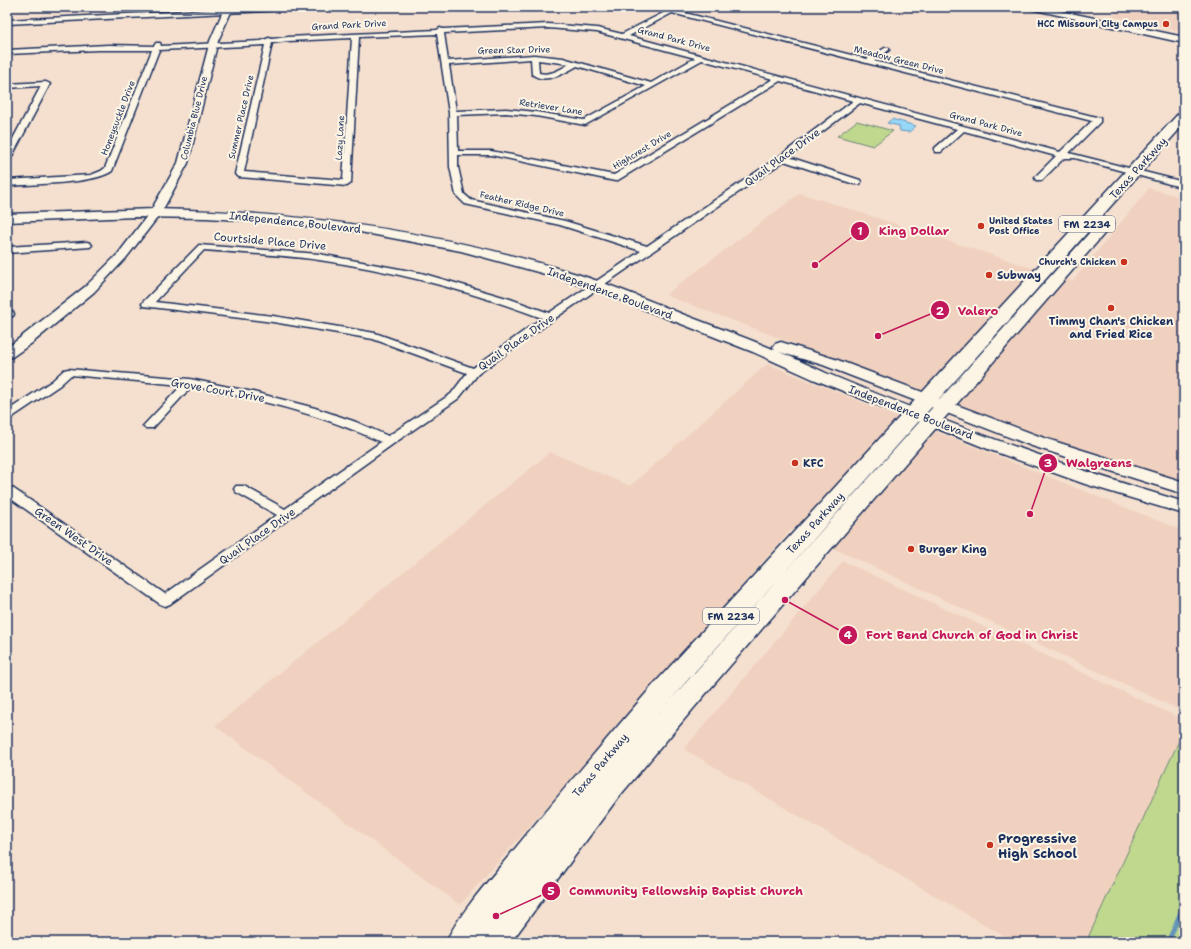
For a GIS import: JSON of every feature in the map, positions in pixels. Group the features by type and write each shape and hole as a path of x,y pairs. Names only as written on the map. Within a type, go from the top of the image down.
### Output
{"main road":[{"name":"Texas Parkway","path":"461,942 494,896 582,785 663,691 766,576 1040,298 1083,238 1138,176 1184,116"},
{"name":"Texas Parkway","path":"1138,176 1184,135"},
{"name":"Independence Boulevard","path":"7,212 92,207 156,209 241,216 311,218 403,235 460,242 515,261 602,283 765,346 815,374 1184,488"},
{"name":"Independence Boulevard","path":"7,218 156,209"},
{"name":"Texas Parkway","path":"493,942 608,791 930,410 1036,280 1083,238"},
{"path":"1036,280 1039,286 1035,292 1040,298"},
{"name":"Independence Boulevard","path":"930,410 1018,454 1110,487 1184,508"},
{"path":"763,609 761,597 771,585 771,581 766,576"}],"street":[{"path":"7,22 229,9 306,7"},
{"name":"Meadow Green Drive","path":"649,7 671,11 1097,120 1062,155"},
{"path":"623,36 679,7"},
{"path":"1031,7 1184,35"},
{"path":"1054,7 1184,40"},
{"name":"Columbia Blue Drive","path":"7,354 27,340 90,289 122,256 156,209 176,178 183,163 213,43 229,9"},
{"name":"Grand Park Drive","path":"7,52 213,43 261,43 269,40 440,30 548,26 590,29 623,36 702,57 1062,155 1070,160 1184,185"},
{"name":"Feather Ridge Drive","path":"440,30 453,113 454,167 460,195 468,202 562,223 649,250"},
{"name":"Lazy Lane","path":"288,180 347,183 356,35"},
{"name":"Summer Place Drive","path":"269,40 239,174 288,180"},
{"name":"Honeysuckle Drive","path":"7,182 92,177 104,173 109,169 157,46"},
{"path":"869,61 887,49"},
{"path":"534,57 536,74 542,78 549,77 576,64"},
{"name":"Green Star Drive","path":"446,63 534,57 563,60 652,85"},
{"name":"Retriever Lane","path":"453,113 506,111 542,115 585,123 702,57"},
{"name":"Highcrest Drive","path":"453,153 491,153 615,178 779,78"},
{"path":"7,86 46,84 7,158"},
{"name":"Quail Place Drive","path":"140,582 166,601 389,441 455,396 474,372 550,317 602,283 783,158 859,100"},
{"path":"938,150 963,128"},
{"path":"1039,178 1062,155"},
{"path":"783,158 857,182"},
{"name":"Grand Park Drive","path":"1138,176 1184,192"},
{"path":"7,250 87,245"},
{"name":"Courtside Place Drive","path":"474,372 374,336 273,319 147,304 202,247 319,257 421,276 506,301 550,317"},
{"name":"Grove Court Drive","path":"7,416 56,383 68,372 190,382 253,395 311,410 352,424 389,441"},
{"path":"149,426 190,382"},
{"path":"240,489 286,516"},
{"name":"Green West Drive","path":"7,490 140,582"}],"shaded area":[{"name":"HCC Missouri City Campus","path":"1122,7 1184,7 1184,32 1111,16"},
{"path":"1149,188 1184,198 1184,483 1070,448 665,295 800,193 1073,281"},
{"path":"767,364 1184,531 1184,712 792,529 460,905 215,726 550,452 630,486"},
{"name":"Progressive High School","path":"843,561 1184,720 1184,730 1086,942 1014,942 684,749"}],"green space":[{"path":"857,121 893,131 873,146 837,136"},
{"path":"1184,730 1184,942 1086,942"}],"water":[{"path":"892,119 916,126 909,132 900,131 899,126 887,123"}],"waterway":[{"path":"1168,942 1184,904"}],"place":[{"name":"HCC Missouri City Campus","path":"1166,24"},
{"name":"United States Post Office","path":"981,226"},
{"name":"Church's Chicken","path":"1124,262"},
{"name":"King Dollar","path":"815,265"},
{"name":"Subway","path":"989,275"},
{"name":"Timmy Chan's Chicken and Fried Rice","path":"1111,308"},
{"name":"Valero","path":"878,336"},
{"name":"KFC","path":"795,463"},
{"name":"Walgreens","path":"1030,514"},
{"name":"Burger King","path":"911,549"},
{"name":"Fort Bend Church of God in Christ","path":"785,600"},
{"name":"Progressive High School","path":"990,845"},
{"name":"Community Fellowship Baptist Church","path":"496,916"}]}
